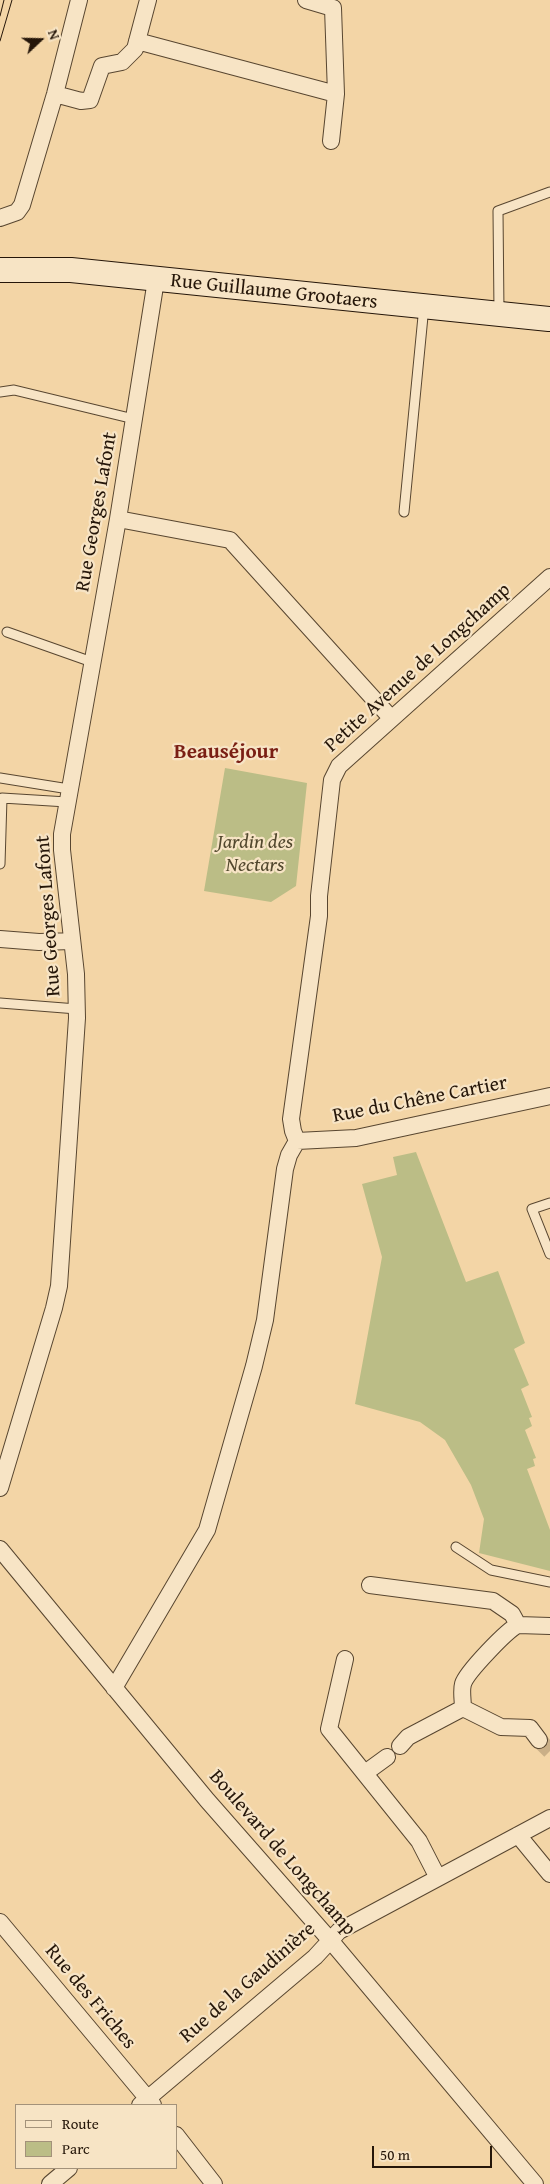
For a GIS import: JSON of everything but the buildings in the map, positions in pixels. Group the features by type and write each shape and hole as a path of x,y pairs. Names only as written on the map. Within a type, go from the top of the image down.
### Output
{"street":[{"path":"0,218 17,212 22,205 55,94 79,0"},
{"path":"55,94 82,101 90,100 102,66 117,64 126,60 135,49 148,0"},
{"path":"306,0 333,8 336,94 331,141"},
{"path":"137,41 336,94"},
{"name":"Rue Guillaume Grootaers","path":"0,270 71,270 156,280 499,312 550,324"},
{"name":"Rue Georges Lafont","path":"0,1488 59,1286 77,1009 62,850 68,796 118,520 156,280"},
{"path":"118,520 230,540 391,718"},
{"name":"Petite Avenue de Longchamp","path":"297,1141 291,1119 319,916 320,886 332,780 335,772 339,766 391,718 550,577"},
{"path":"0,939 39,942 72,941"},
{"name":"Rue du Chêne Cartier","path":"297,1141 356,1138 550,1096"},
{"path":"114,1688 207,1530 254,1366 265,1320 285,1169 297,1141"},
{"name":"Boulevard de Longchamp","path":"0,1549 207,1800 330,1940 535,2184"},
{"path":"370,1584 493,1600 512,1614 518,1625"},
{"path":"463,1708 463,1683 510,1628 518,1625 550,1626"},
{"path":"345,1658 329,1729 419,1841 438,1878"},
{"path":"463,1708 501,1728 530,1728 539,1740"},
{"path":"400,1746 408,1737 463,1708"},
{"path":"365,1773 387,1758"},
{"name":"Rue de la Gaudinière","path":"146,2103 315,1958 339,1931 550,1818"},
{"path":"518,1835 550,1874"},
{"name":"Rue des Friches","path":"0,1922 146,2103"},
{"path":"178,2138 214,2184"},
{"path":"50,2184 68,2169"}],"lane":[{"path":"499,312 498,211 550,192"},
{"path":"404,512 424,306"},
{"path":"0,392 14,390 134,419"},
{"path":"7,632 92,662"},
{"path":"0,778 68,796"},
{"path":"0,864 2,798 68,796"},
{"path":"0,1003 77,1009"},
{"path":"550,1203 532,1209 550,1254"},
{"path":"456,1547 492,1570 550,1582"}],"green space":[{"name":"Jardin des Nectars","path":"225,768 307,783 296,886 271,902 204,891"},
{"path":"416,1152 466,1282 498,1271 525,1343 514,1349 529,1385 521,1389 532,1417 529,1418 532,1426 525,1430 536,1458 533,1459 535,1466 527,1469 550,1530 550,1571 479,1553 484,1519 471,1485 445,1440 420,1422 355,1404 382,1257 362,1184 397,1175 393,1157"}],"tunnel":[{"path":"539,1740 550,1751"}],"tram line":[{"path":"0,16 4,0"},
{"path":"0,41 12,0"}],"district":[{"name":"Beauséjour","path":"226,753"}]}
